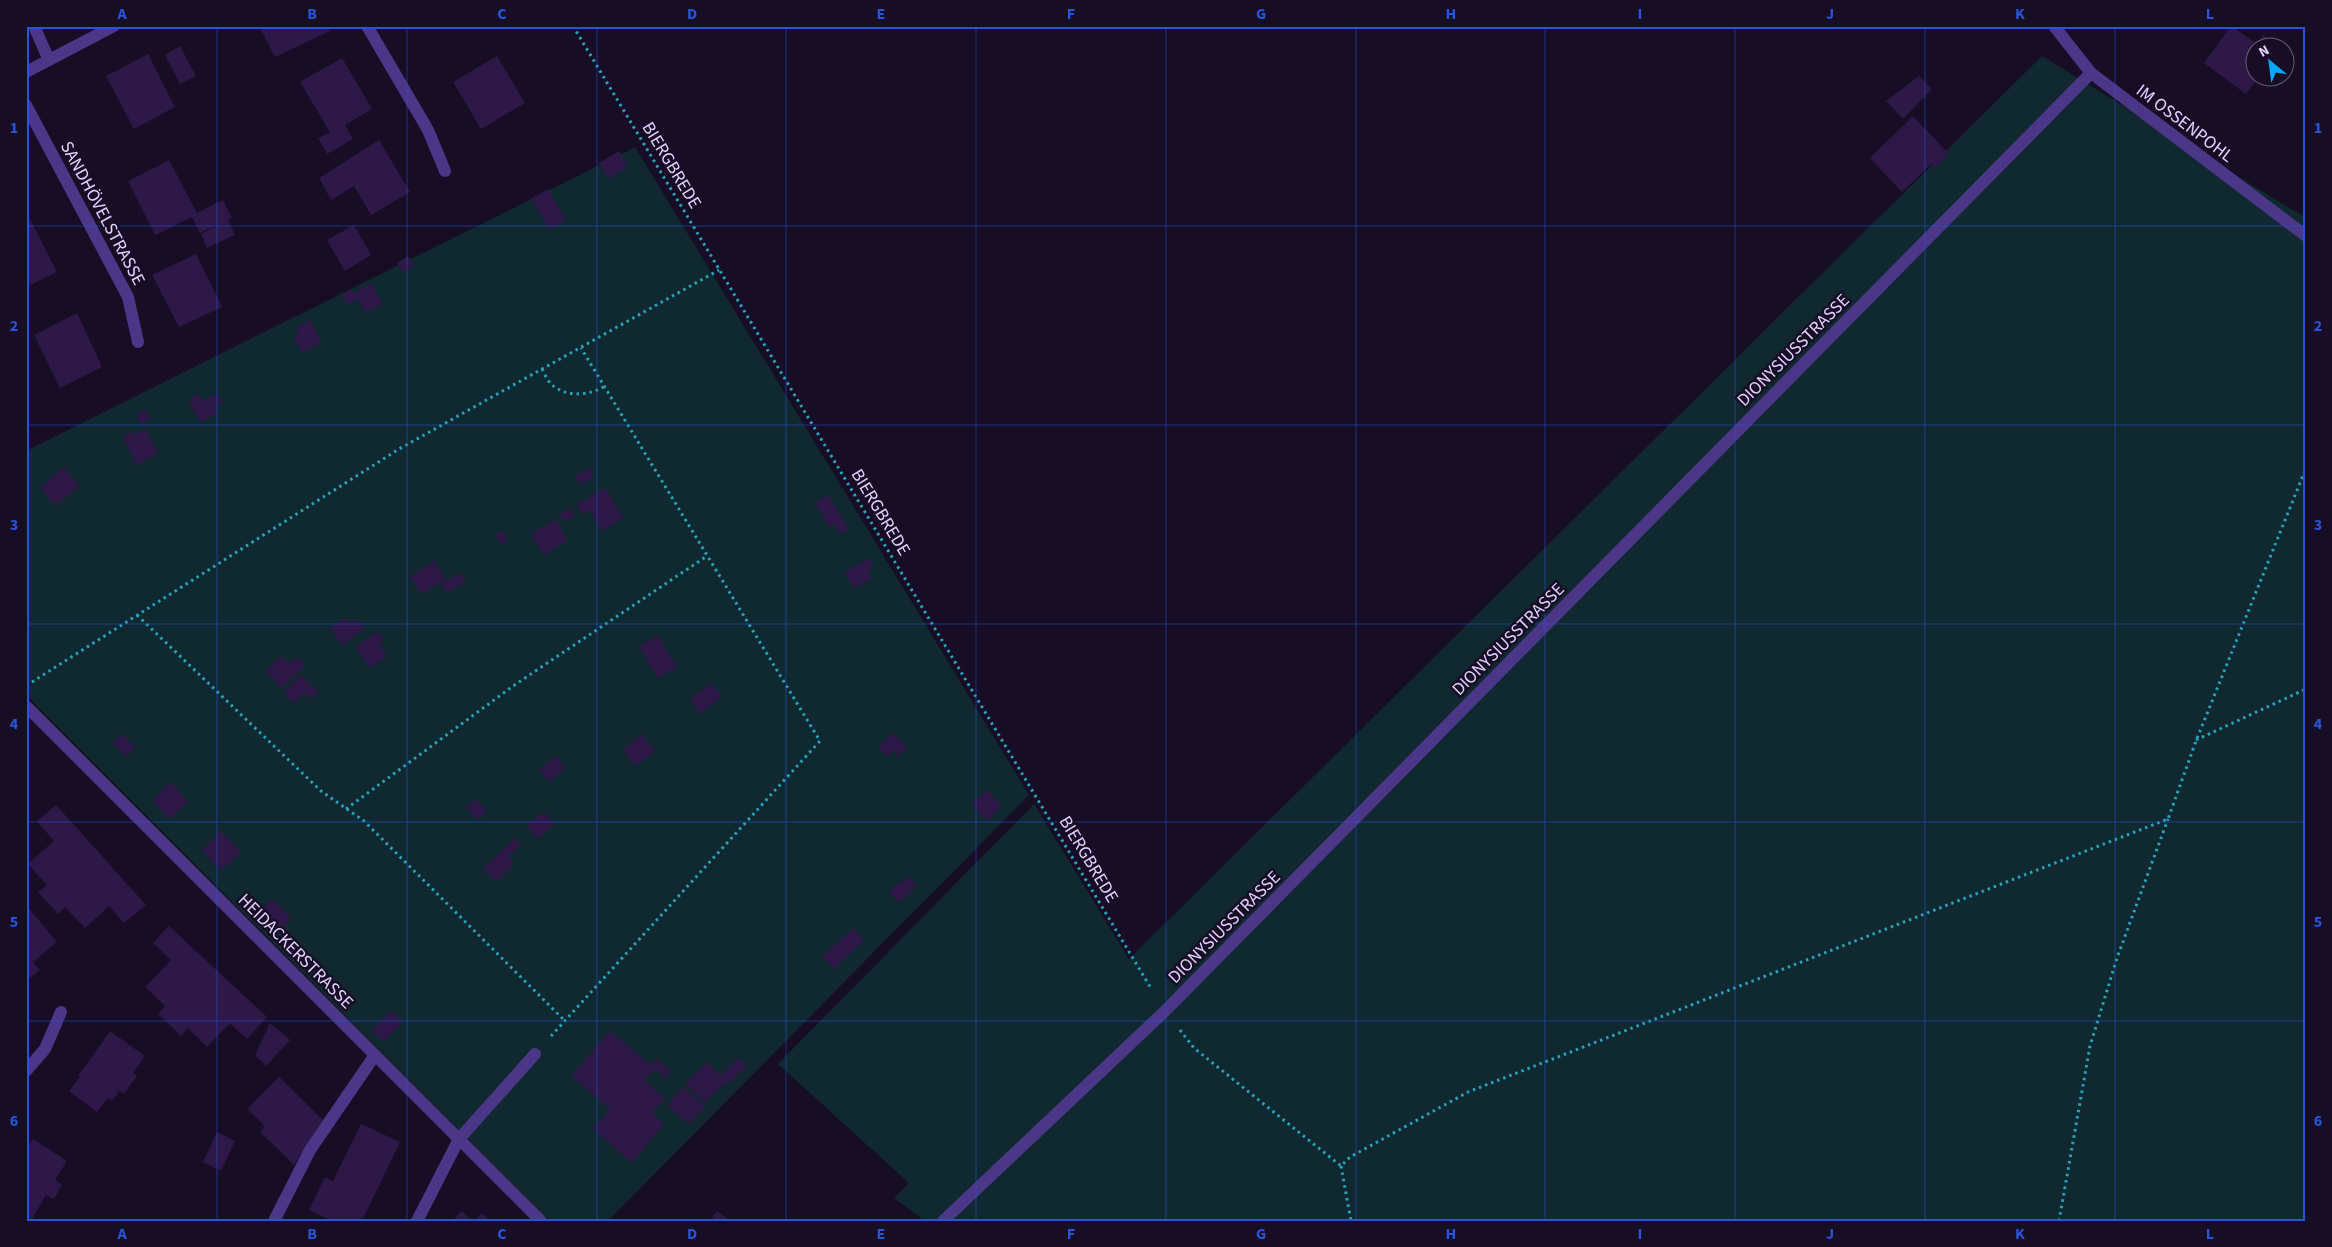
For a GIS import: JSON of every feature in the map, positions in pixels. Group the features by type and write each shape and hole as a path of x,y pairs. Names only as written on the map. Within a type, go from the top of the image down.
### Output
{"street":[{"path":"34,26 49,60"},
{"path":"26,72 114,26"},
{"path":"367,26 428,130 445,170"},
{"name":"IM OSSENPOHL","path":"2054,26 2091,73 2306,236"},
{"name":"DIONYSIUSSTRASSE","path":"943,1221 1165,1011 2091,73"},
{"name":"SANDHÖVELSTRASSE","path":"26,105 128,297 138,342"},
{"name":"HEIDACKERSTRASSE","path":"26,706 540,1221"},
{"path":"26,1071 45,1049 61,1012"},
{"path":"416,1221 458,1138 535,1054"},
{"path":"274,1221 288,1190 310,1150 375,1055"}],"path":[{"name":"BIERGBREDE","path":"573,26 1165,1011 1194,1048 1341,1166"},
{"path":"27,685 399,449 720,270"},
{"path":"535,1054 820,741 581,348"},
{"path":"542,369 550,383 570,394 594,393 605,386"},
{"path":"2060,1221 2090,1046 2117,958 2196,741 2306,468"},
{"path":"346,809 513,686 708,556"},
{"path":"138,615 321,790 364,821 565,1021"},
{"path":"2196,741 2306,690"},
{"path":"1351,1221 1341,1166 1350,1157 1468,1092 2168,819"}],"shaded area":[{"path":"2042,56 2306,218 2306,1221 925,1221 894,1198 909,1183 778,1064 1034,804 1129,959"},
{"path":"635,147 1029,795 608,1221 550,1221 26,695 26,451"}],"building":[{"path":"259,26 327,26 330,31 275,57"},
{"path":"2231,26 2248,38 2244,38 2244,88 2250,88 2246,94 2204,63"},
{"path":"180,46 196,76 180,84 165,55"},
{"path":"148,54 175,107 134,129 106,76"},
{"path":"497,56 525,103 481,129 453,82"},
{"path":"342,58 372,109 345,125 353,139 327,154 318,138 330,132 300,82"},
{"path":"1919,76 1932,89 1903,119 1886,101"},
{"path":"1913,116 1949,154 1935,168 1931,164 1902,192 1870,158"},
{"path":"379,140 410,192 371,215 354,186 331,200 319,178"},
{"path":"619,151 628,167 608,179 599,163"},
{"path":"169,160 197,213 223,200 232,218 228,220 235,235 207,248 201,234 219,224 200,233 192,217 155,235 128,181"},
{"path":"548,189 566,220 550,230 531,199"},
{"path":"30,219 57,272 26,287 26,221"},
{"path":"354,225 371,255 345,271 327,240"},
{"path":"196,254 222,307 179,327 152,275"},
{"path":"408,256 414,266 403,273 397,263"},
{"path":"371,283 383,304 366,313 358,299 348,305 342,295 351,289 354,293"},
{"path":"77,313 102,367 60,388 34,335"},
{"path":"310,320 322,342 302,353 294,338 299,335 296,328"},
{"path":"198,394 203,401 217,394 223,404 215,407 218,413 201,422 188,400"},
{"path":"145,409 151,419 141,424 136,415"},
{"path":"146,429 158,453 136,465 123,437 132,432 134,435"},
{"path":"64,467 79,486 55,506 40,488"},
{"path":"589,468 594,477 580,485 575,475"},
{"path":"605,488 623,518 602,531 589,510 583,514 577,505"},
{"path":"828,495 849,529 840,534 834,524 829,527 815,503"},
{"path":"571,508 575,516 563,521 560,514"},
{"path":"555,519 568,540 544,555 531,534"},
{"path":"502,530 508,540 502,544 495,535"},
{"path":"869,558 874,567 868,570 872,578 854,588 845,572"},
{"path":"434,561 446,579 421,594 410,577"},
{"path":"461,573 466,581 447,593 441,584"},
{"path":"346,618 350,624 358,619 364,629 342,646 330,628"},
{"path":"378,632 384,640 379,644 387,656 370,668 355,647"},
{"path":"657,635 677,667 658,678 639,647"},
{"path":"281,656 290,664 297,657 305,666 281,688 265,671"},
{"path":"301,675 318,692 311,699 305,693 294,703 283,693"},
{"path":"711,683 722,696 701,714 690,699"},
{"path":"892,733 907,747 898,756 893,751 888,757 878,747"},
{"path":"122,734 135,747 126,757 112,743"},
{"path":"642,734 655,751 636,766 623,750"},
{"path":"556,756 565,768 549,782 539,769"},
{"path":"171,782 188,802 169,819 152,800"},
{"path":"987,790 1002,806 987,821 971,804"},
{"path":"476,799 487,811 477,820 466,807"},
{"path":"56,805 146,905 124,923 109,906 85,928 65,907 58,914 38,892 47,885 28,864 54,841 37,821"},
{"path":"544,812 555,824 537,839 527,825"},
{"path":"221,831 241,852 221,871 202,850"},
{"path":"515,838 521,845 508,857 514,864 496,882 483,868"},
{"path":"909,877 917,886 899,902 889,892 899,882 901,884"},
{"path":"272,899 292,918 279,932 262,910"},
{"path":"27,906 57,942 33,962 40,970 26,981"},
{"path":"169,926 267,1017 247,1039 230,1023 207,1047 188,1028 181,1036 158,1014 165,1006 145,987 171,960 153,943"},
{"path":"853,928 864,940 834,969 822,957"},
{"path":"392,1011 403,1022 383,1042 372,1030"},
{"path":"270,1023 290,1040 266,1066 255,1055"},
{"path":"110,1031 145,1056 133,1073 137,1076 124,1094 120,1091 112,1101 108,1098 97,1112 69,1091"},
{"path":"610,1031 651,1065 656,1059 671,1071 665,1078 656,1069 644,1080 665,1098 652,1113 664,1124 632,1163 593,1129 610,1109 571,1076"},
{"path":"738,1058 747,1066 728,1084 726,1082 704,1103 685,1084 707,1062 720,1076"},
{"path":"279,1077 323,1120 294,1165 260,1132 265,1126 247,1109"},
{"path":"683,1087 705,1106 689,1124 667,1105"},
{"path":"361,1124 400,1142 362,1221 332,1221 309,1210 325,1177 333,1181"},
{"path":"217,1132 235,1141 221,1171 203,1162"},
{"path":"33,1139 67,1161 55,1180 62,1184 54,1199 46,1195 32,1219 35,1221 26,1221 26,1149"},
{"path":"462,1211 472,1221 452,1221"},
{"path":"717,1211 731,1221 710,1221"},
{"path":"482,1213 490,1221 474,1221"}]}
